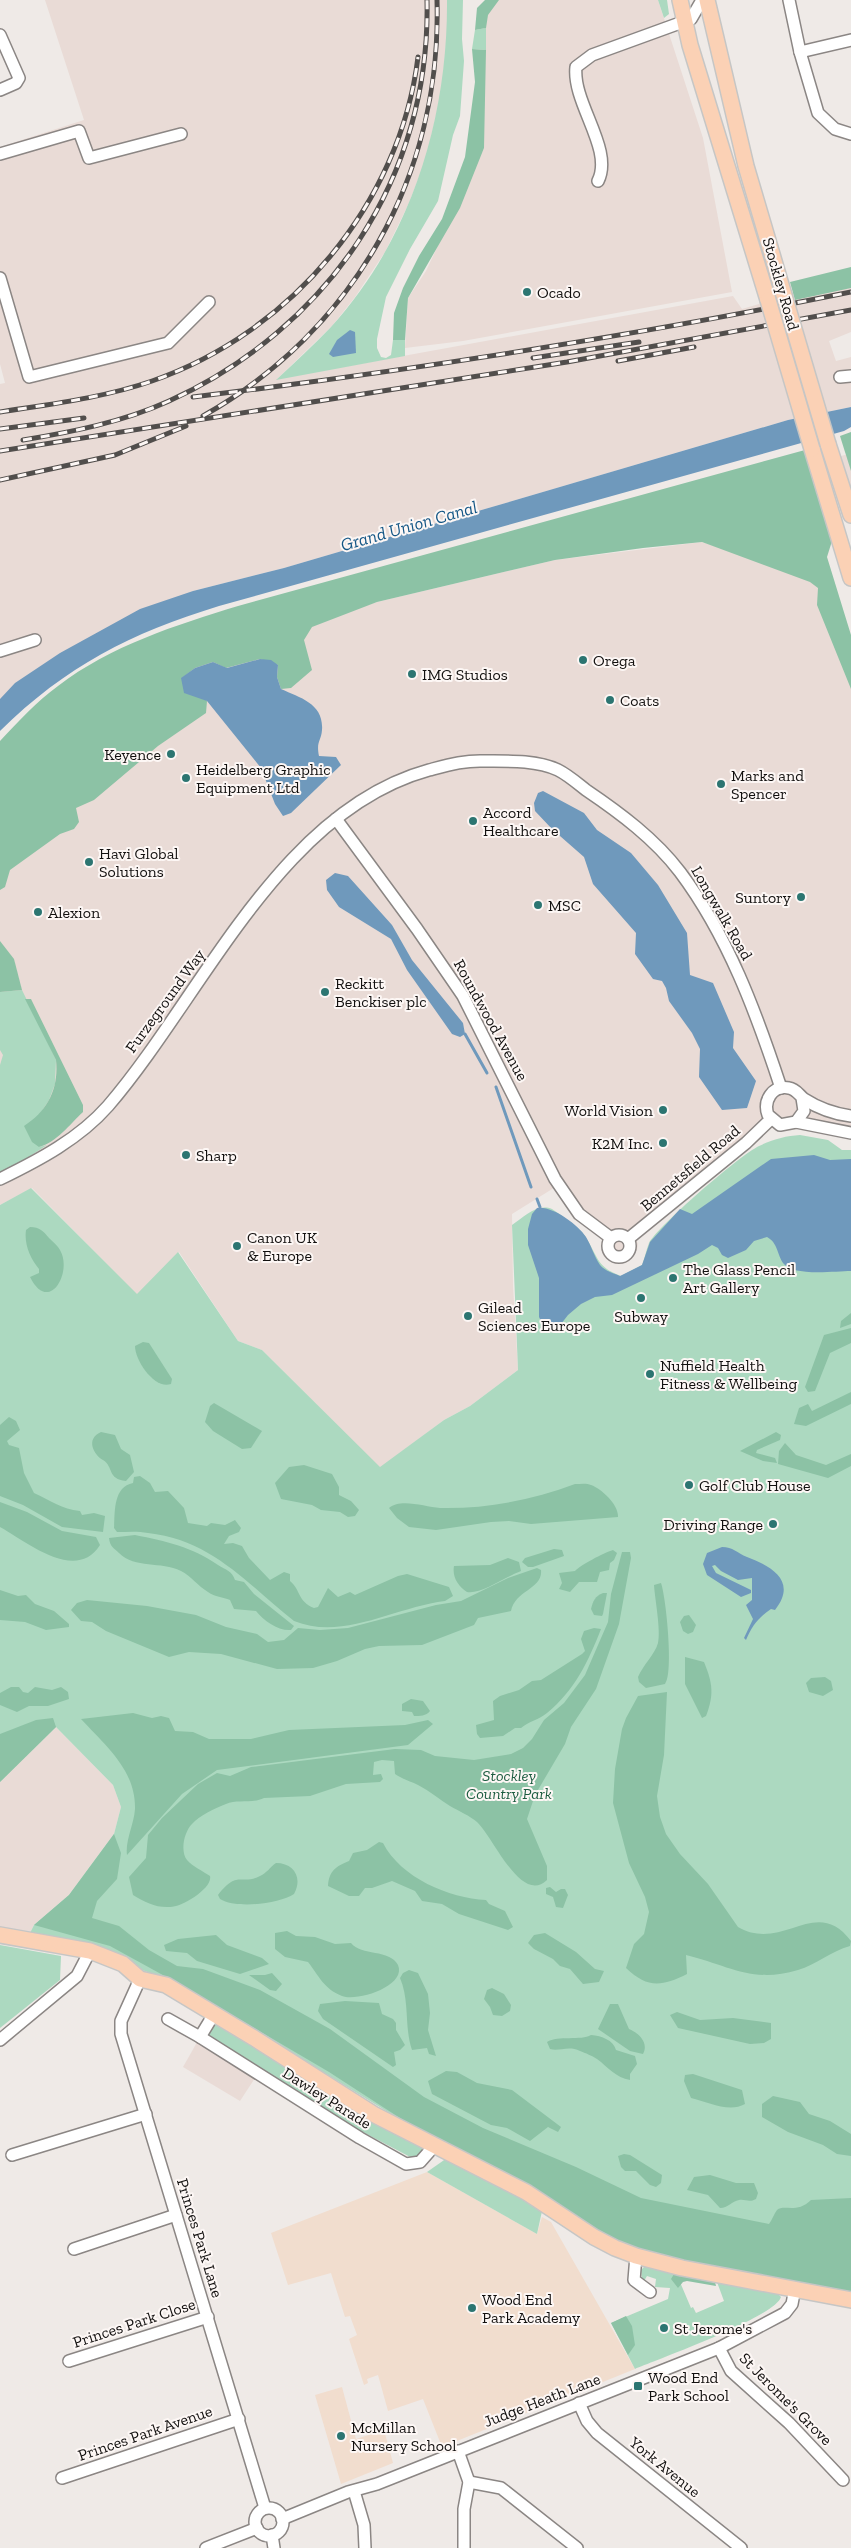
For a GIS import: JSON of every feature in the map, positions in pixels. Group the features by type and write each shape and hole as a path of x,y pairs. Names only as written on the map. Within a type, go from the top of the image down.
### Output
{"main road":[{"name":"Stockley Road","path":"680,0 684,23 851,578"},
{"name":"Stockley Road","path":"708,0 746,166 828,444 851,515"},
{"path":"0,1935 90,1951 123,1964 140,1979 166,1986 358,2105 526,2192 594,2237 636,2256 682,2268 851,2300"}],"street":[{"path":"598,181 603,172 601,156 576,85 576,66 592,55 684,23 694,17 702,0"},
{"path":"789,0 800,52 818,114 835,129 851,134"},
{"path":"0,35 19,78 16,83 0,90"},
{"path":"800,52 851,40"},
{"path":"0,154 80,131 89,158 181,134"},
{"path":"0,278 29,377 168,343 208,302"},
{"path":"0,651 35,640"},
{"name":"Longwalk Road","path":"336,819 405,776 464,760 504,761 557,770 626,817 679,871 725,945 742,981 781,1088"},
{"name":"Furzeground Way","path":"0,1179 35,1162 68,1141 107,1107 264,892 302,850 336,819"},
{"name":"Roundwood Avenue","path":"336,819 422,936 462,996 555,1179 579,1214 611,1238"},
{"path":"851,1116 826,1110 802,1098 791,1088 781,1088 773,1092 766,1103 770,1119 780,1125 796,1122 851,1133"},
{"path":"796,1122 804,1111 802,1098"},
{"name":"Bennetsfield Road","path":"628,1239 746,1143 770,1119"},
{"path":"622,1235 628,1239 630,1249 626,1255 619,1258 610,1252 608,1245 611,1238 622,1235"},
{"path":"0,2040 73,1980 82,1970 90,1951"},
{"name":"Princes Park Lane","path":"140,1979 120,2025 265,2508"},
{"path":"200,2037 214,2014"},
{"name":"Dawley Parade","path":"168,2019 200,2037 334,2123 406,2164 420,2162 435,2146"},
{"path":"12,2155 146,2114"},
{"path":"74,2249 176,2215"},
{"path":"636,2256 633,2272 634,2280 650,2292"},
{"name":"Judge Heath Lane","path":"282,2519 377,2484 719,2348 785,2313 792,2304 795,2288"},
{"name":"Princes Park Close","path":"69,2361 208,2317"},
{"name":"St Jerome's Grove","path":"719,2348 732,2371 789,2423 831,2474 843,2480"},
{"name":"York Avenue","path":"579,2403 587,2421 597,2433 741,2548"},
{"name":"Princes Park Avenue","path":"62,2478 239,2419"},
{"path":"458,2451 469,2482 464,2509 464,2548"},
{"path":"469,2482 501,2488 577,2548"},
{"path":"354,2491 364,2525 365,2548"},
{"path":"265,2508 277,2511 282,2519 281,2529 272,2535 264,2535 256,2528 256,2518 265,2508"},
{"path":"206,2548 256,2528"},
{"path":"272,2535 274,2548"}],"shaded area":[{"path":"45,0 447,0 447,32 442,90 426,159 409,203 385,252 355,297 332,326 277,379 733,296 742,309 851,277 851,332 829,341 836,361 851,357 851,407 788,420 284,568 193,591 0,699 0,384 5,383 0,364 0,147 84,120"},
{"path":"491,0 658,0 703,138 732,292 463,341 405,348 408,298 426,271 484,148 484,16"},
{"path":"851,453 851,502 838,457"},
{"path":"702,542 814,579 851,658 851,1134 770,1122 635,1237 638,1244 637,1250 627,1260 620,1261 609,1254 606,1244 610,1237 557,1186 512,1214 513,1286 518,1370 470,1406 444,1420 380,1468 262,1350 238,1341 179,1252 137,1295 32,1188 0,1205 0,749 41,707 377,602 555,560"},
{"path":"56,1727 113,1785 121,1807 114,1834 69,1895 34,1925 27,1939 0,1935 0,1782"},
{"path":"200,2037 259,2072 240,2101 183,2067"},
{"name":"Wood End Park Academy","path":"427,2172 537,2234 542,2217 551,2222 635,2369 442,2447 423,2399 388,2411 378,2375 367,2379 368,2383 364,2385 349,2339 357,2335 350,2316 345,2317 331,2273 288,2285 271,2233"},
{"name":"McMillan Nursery School","path":"342,2387 356,2439 384,2430 393,2463 341,2484 315,2395"}],"green space":[{"path":"447,0 463,0 462,39 464,61 460,116 453,135 438,201 410,249 386,297 377,339 377,348 381,357 386,358 391,355 393,340 405,340 405,356 276,380 331,327 359,292 383,255 404,215 420,174 441,88 446,44"},
{"path":"485,0 499,0 488,15 486,28 475,30 477,8"},
{"path":"658,0 667,0 669,14 664,18"},
{"path":"486,28 486,50 472,49 475,30"},
{"path":"472,49 486,50 484,148 460,208 408,298 405,340 393,340 394,313 403,288 419,256 442,219 465,157 475,82"},
{"path":"851,267 851,288 795,300 790,282"},
{"path":"851,432 851,471 840,436"},
{"path":"805,450 832,541 827,557 851,635 851,689 817,605 818,588 810,582 702,542 555,560 377,602 312,627 304,640 312,670 291,688 281,689 277,677 278,665 260,659 226,668 213,662 195,668 182,678 207,701 206,713 158,746 94,800 76,808 79,822 74,829 60,834 10,870 5,887 0,890 0,741 50,692 99,659 144,638 238,606"},
{"path":"0,941 14,959 22,990 0,992"},
{"path":"22,990 56,1060 55,1084 49,1100 38,1117 39,1147 47,1145 21,1162 0,1172 0,1065 3,1055 0,1050 0,992"},
{"path":"25,999 31,999 83,1105 83,1112 51,1142 39,1147 32,1142 24,1126 40,1113 50,1098 56,1080 56,1060"},
{"name":"Stockley Country Park","path":"800,1135 828,1140 842,1150 851,1150 851,2300 440,2144 181,1985 106,1956 27,1939 34,1925 69,1895 114,1834 121,1807 113,1785 56,1727 0,1782 0,1205 31,1188 137,1294 178,1252 238,1341 262,1350 380,1467 444,1420 470,1406 518,1370 512,1225 536,1209 552,1209 582,1232 602,1265 621,1276 642,1265 649,1243 656,1234 683,1207 735,1163 759,1146 779,1138"},
{"path":"30,1227 43,1231 59,1248 63,1259 61,1278 57,1286 51,1291 45,1292 37,1288 30,1277 39,1273 39,1269 30,1256 27,1246 26,1230"},
{"path":"851,1313 851,1324 840,1328 841,1321"},
{"path":"851,1328 851,1343 830,1353 815,1391 808,1392 805,1387 824,1335"},
{"path":"143,1342 149,1343 172,1379 171,1384 159,1383 142,1366 135,1346"},
{"path":"851,1392 851,1404 806,1426 794,1424 799,1408 808,1404 812,1411"},
{"path":"214,1403 262,1431 251,1448 242,1449 213,1431 205,1422 210,1406"},
{"path":"9,1417 16,1421 20,1430 7,1441 9,1445 19,1448 24,1473 34,1493 62,1507 80,1511 82,1515 94,1513 105,1516 103,1532 62,1527 23,1505 0,1496 0,1425"},
{"path":"101,1432 115,1435 121,1449 130,1455 134,1472 126,1481 116,1478 109,1466 94,1451 93,1439"},
{"path":"776,1432 781,1435 780,1440 757,1450 756,1453 775,1458 777,1463 763,1461 740,1451"},
{"path":"785,1443 796,1455 826,1465 851,1454 851,1466 828,1478 778,1464 779,1451"},
{"path":"304,1465 332,1474 339,1487 339,1495 351,1501 359,1510 355,1516 348,1517 340,1512 321,1510 312,1505 281,1499 275,1483 289,1467"},
{"path":"140,1476 150,1483 155,1492 168,1491 184,1508 188,1523 207,1526 211,1523 225,1525 235,1520 241,1528 239,1532 229,1536 224,1544 233,1543 242,1546 249,1558 270,1580 284,1572 290,1574 290,1581 302,1599 314,1608 318,1607 328,1588 338,1597 350,1592 355,1595 398,1576 407,1574 449,1587 453,1596 445,1601 426,1604 350,1625 313,1626 294,1621 227,1565 191,1544 171,1537 148,1533 117,1532 114,1528 118,1495 126,1485 133,1483 134,1477"},
{"path":"575,1484 589,1484 600,1490 613,1503 618,1512 618,1517 531,1524 509,1521 491,1522 436,1530 409,1527 397,1518 389,1508 406,1503 440,1508 492,1505 543,1495"},
{"path":"0,1502 27,1512 62,1531 96,1537 100,1545 90,1556 78,1560 65,1560 51,1556 0,1527"},
{"path":"135,1535 178,1545 208,1559 228,1571 235,1580 244,1582 254,1594 294,1626 291,1630 281,1629 267,1622 256,1611 234,1609 230,1600 211,1594 181,1571 125,1558 110,1543 109,1538"},
{"path":"554,1549 562,1550 564,1556 533,1567 528,1567 522,1562 525,1558"},
{"path":"613,1550 617,1553 614,1560 610,1563 609,1570 600,1572 597,1582 579,1582 570,1592 559,1589 562,1583 559,1573 575,1571 592,1559"},
{"path":"622,1552 630,1552 631,1558 619,1624 596,1689 571,1727 565,1744 535,1795 527,1819 547,1866 547,1880 537,1885 527,1884 509,1866 477,1822 422,1787 395,1774 394,1761 382,1760 374,1762 373,1775 381,1774 383,1779 380,1782 346,1784 310,1796 264,1798 255,1801 235,1802 207,1812 189,1827 183,1847 187,1860 210,1876 207,1886 196,1896 182,1904 170,1907 155,1905 133,1895 129,1877 146,1858 148,1835 162,1818 198,1784 217,1773 230,1776 251,1767 395,1749 421,1750 435,1756 474,1760 511,1754 523,1748 532,1739 544,1720 564,1703 585,1675 608,1622 611,1594"},
{"path":"508,1558 519,1562 521,1571 479,1591 467,1592 458,1584 454,1566 490,1565"},
{"path":"537,1568 541,1570 538,1581 518,1598 511,1611 478,1618 474,1625 422,1645 379,1646 365,1649 337,1661 313,1668 277,1669 221,1654 189,1652 169,1657 106,1631 92,1622 81,1621 71,1610 77,1603 87,1600 147,1606 196,1615 226,1627 257,1634 268,1642 284,1640 298,1628 320,1630 348,1628 436,1605 461,1601 508,1578"},
{"path":"661,1583 668,1635 668,1677 665,1684 646,1688 639,1682 638,1677 658,1643 654,1585"},
{"path":"0,1590 18,1596 26,1595 35,1604 54,1611 69,1624 69,1627 46,1630 25,1622 0,1620"},
{"path":"607,1593 603,1614 602,1616 594,1615 591,1609 593,1604 596,1597"},
{"path":"689,1615 696,1625 693,1632 688,1634 683,1631 680,1622 684,1616"},
{"path":"594,1628 601,1629 586,1664 573,1685 557,1704 541,1717 521,1728 515,1728 503,1736 480,1738 477,1734 476,1725 494,1720 493,1701 500,1696 519,1690 532,1681 541,1680 582,1654 585,1651 581,1639 584,1631"},
{"path":"685,1657 704,1662 709,1677 711,1689 710,1702 706,1716 702,1718 685,1684"},
{"path":"825,1677 831,1681 833,1690 823,1696 809,1692 806,1683 811,1678"},
{"path":"11,1687 19,1687 23,1692 28,1693 35,1687 52,1690 61,1687 68,1692 69,1699 48,1706 29,1706 17,1712 0,1705 0,1693"},
{"path":"667,1692 664,1755 657,1796 660,1817 666,1834 680,1854 708,1884 738,1927 754,1933 770,1934 812,1923 825,1923 838,1928 851,1941 850,1946 836,1951 805,1968 782,1974 767,1975 740,1972 686,1955 687,1974 662,1983 648,1982 634,1975 626,1968 634,1944 644,1934 649,1912 645,1897 629,1863 613,1803 615,1769 622,1729 638,1696"},
{"path":"411,1699 423,1701 430,1711 425,1715 414,1716 412,1712 402,1711 402,1704"},
{"path":"133,1713 152,1718 161,1716 169,1718 175,1731 193,1732 209,1739 251,1739 289,1730 405,1725 428,1720 433,1724 408,1745 217,1770 182,1794 127,1855 127,1844 135,1809 134,1795 130,1782 125,1770 117,1759 81,1719"},
{"path":"53,1718 56,1727 0,1782 0,1734 36,1720"},
{"path":"114,1834 121,1853 117,1879 97,1901 92,1918 119,1926 149,1950 177,1966 203,1969 260,1990 330,2029 424,2097 483,2128 576,2167 641,2198 769,2224 780,2208 801,2207 811,2200 851,2198 851,2293 636,2256 440,2144 329,2072 181,1985 110,1946 34,1925 69,1895"},
{"path":"379,1842 383,1843 401,1866 414,1876 427,1884 457,1895 486,1900 489,1904 505,1911 513,1927 508,1930 459,1914 442,1904 422,1901 415,1891 392,1881 372,1888 365,1888 359,1896 349,1896 328,1886 332,1873 337,1867 349,1861 353,1853 367,1850"},
{"path":"276,1863 288,1866 295,1873 298,1882 294,1894 268,1903 257,1904 236,1904 220,1899 218,1895 230,1882 254,1879 265,1873"},
{"path":"550,1887 556,1892 565,1889 568,1895 563,1908 556,1907 553,1897 546,1894 546,1888"},
{"path":"287,1931 296,1936 315,1937 335,1944 351,1943 361,1950 382,1954 394,1960 398,1965 399,1973 395,1980 379,1991 358,1997 342,1996 326,1986 308,1962 285,1957 275,1949 275,1933"},
{"path":"545,1933 576,1952 595,1969 604,1971 599,1982 583,1984 570,1969 560,1966 553,1959 534,1949 528,1943 534,1935"},
{"path":"216,1935 227,1945 262,1958 269,1964 240,1974 197,1961 187,1953 166,1951 164,1945 178,1939"},
{"path":"0,1945 61,1956 60,1980 0,2028"},
{"path":"409,1970 418,1973 428,1994 430,2013 428,2030 436,2056 429,2054 427,2048 412,2050 408,2032 405,1996 400,1978 403,1973"},
{"path":"272,1973 282,1984 276,1991 270,1990 249,1975 265,1975"},
{"path":"492,1988 504,1994 511,2005 510,2011 502,2016 493,2015 484,1999 487,1990"},
{"path":"345,2001 379,2003 382,2014 393,2019 396,2023 396,2030 405,2045 400,2050 394,2052 396,2065 393,2067 323,2019 318,2011 320,2004"},
{"path":"610,2004 618,2004 629,2029 636,2033 644,2042 645,2050 643,2054 630,2051 598,2029"},
{"path":"677,2012 700,2020 733,2018 771,2023 771,2039 764,2043 750,2044 678,2028 670,2015"},
{"path":"214,2014 426,2146 420,2156 414,2159 287,2092 200,2037"},
{"path":"591,2035 606,2039 616,2050 635,2056 637,2064 630,2074 630,2080 616,2075 597,2059 576,2049 550,2049 547,2042"},
{"path":"446,2071 457,2072 477,2083 512,2090 561,2127 558,2132 548,2127 530,2141 507,2128 491,2125 432,2094 428,2081"},
{"path":"693,2074 742,2090 745,2104 725,2107 691,2098 684,2081 685,2075"},
{"path":"773,2096 800,2102 809,2114 830,2121 851,2134 851,2156 837,2154 823,2145 788,2132 762,2117 762,2104"},
{"path":"630,2155 662,2175 661,2183 656,2187 650,2185 636,2171 625,2171 621,2167 618,2156"},
{"path":"447,2158 502,2184 542,2211 537,2234 427,2172"},
{"path":"710,2175 736,2183 754,2183 758,2193 756,2199 751,2201 739,2200 720,2208 708,2195 687,2190 694,2177"},
{"path":"646,2265 777,2293 781,2297 774,2305 738,2326 635,2369 611,2323 668,2299 670,2288 655,2287 656,2279 647,2276 644,2281 641,2270","holes":["677,2275 717,2282 724,2301 696,2313 693,2307 691,2308"]},
{"path":"674,2274 715,2282 716,2286 687,2281 683,2282 678,2288 671,2279"},
{"path":"626,2316 632,2326 635,2345 628,2355 611,2323"}],"water":[{"path":"350,330 355,332 356,353 333,357 329,354 337,340"},
{"path":"851,407 851,427 844,431 187,616 128,640 101,654 50,688 0,731 0,699 15,683 60,653 140,609 193,591 284,568 788,420"},
{"path":"260,659 271,660 278,665 277,677 281,689 303,699 315,708 322,721 318,747 319,756 336,757 341,765 291,813 283,816 275,804 261,768 207,701 184,693 181,678 195,668 213,662 227,668"},
{"path":"543,791 584,813 597,830 631,853 658,885 687,933 690,975 713,983 734,1032 733,1048 756,1081 747,1108 722,1110 699,1077 700,1049 692,1033 669,1001 662,981 653,979 635,954 636,933 593,884 584,857 535,811 534,803 538,793"},
{"path":"335,873 348,876 392,925 412,960 463,1023 465,1034 460,1037 452,1034 407,970 391,939 339,907 327,890 326,880"},
{"path":"814,1155 830,1160 851,1159 851,1271 805,1272 788,1267 781,1260 771,1239 767,1237 754,1241 746,1250 728,1258 712,1245 698,1254 612,1295 595,1297 581,1304 561,1324 549,1326 542,1323 539,1317 539,1278 528,1245 528,1229 532,1214 537,1208 557,1212 571,1221 586,1237 600,1265 620,1276 642,1265 650,1242 680,1209 692,1214 771,1159"},
{"path":"722,1547 732,1549 765,1565 779,1576 783,1583 784,1591 775,1610 771,1609 759,1619 746,1640 744,1638 753,1619 746,1605 752,1600 752,1578 738,1580 721,1571 715,1565 712,1566 716,1573 751,1590 751,1593 741,1597 707,1575 703,1564 707,1553"}],"waterway":[{"path":"465,1034 487,1073"},
{"path":"496,1087 531,1187"},
{"path":"537,1199 540,1207"}],"railway":[{"path":"23,440 97,425 134,415 169,401 226,370 277,332 322,289 360,240 389,185 411,127 424,65 427,0"},
{"path":"203,416 257,381 304,339 345,292 379,241 405,185 424,126 435,64 437,0"},
{"path":"0,412 96,396 152,381 203,359 250,331 293,296 330,256 363,211 388,163 407,111 418,57"},
{"path":"193,397 441,364 523,351 851,292"},
{"path":"0,451 567,362 851,310"},
{"path":"533,358 639,342"},
{"path":"618,361 694,347"},
{"path":"0,429 84,418"},
{"path":"0,480 115,455 186,426"}],"place":[{"name":"Ocado","path":"527,292"},
{"name":"Orega","path":"583,660"},
{"name":"IMG Studios","path":"412,674"},
{"name":"Coats","path":"610,700"},
{"name":"Keyence","path":"171,754"},
{"name":"Heidelberg Graphic Equipment Ltd","path":"186,778"},
{"name":"Marks and Spencer","path":"721,784"},
{"name":"Accord Healthcare","path":"473,821"},
{"name":"Havi Global Solutions","path":"89,862"},
{"name":"Suntory","path":"801,897"},
{"name":"MSC","path":"538,905"},
{"name":"Alexion","path":"38,912"},
{"name":"Reckitt Benckiser plc","path":"325,992"},
{"name":"World Vision","path":"663,1110"},
{"name":"K2M Inc.","path":"663,1143"},
{"name":"Sharp","path":"186,1155"},
{"name":"Canon UK & Europe","path":"237,1246"},
{"name":"The Glass Pencil Art Gallery","path":"673,1278"},
{"name":"Subway","path":"641,1298"},
{"name":"Gilead Sciences Europe","path":"468,1316"},
{"name":"Nuffield Health Fitness & Wellbeing","path":"650,1374"},
{"name":"Golf Club House","path":"689,1485"},
{"name":"Driving Range","path":"773,1524"},
{"name":"Wood End Park Academy","path":"472,2308"},
{"name":"St Jerome's","path":"664,2328"},
{"name":"Wood End Park School","path":"638,2386"},
{"name":"McMillan Nursery School","path":"341,2436"}],"water label":[{"name":"Grand Union Canal","path":"409,526"}]}
